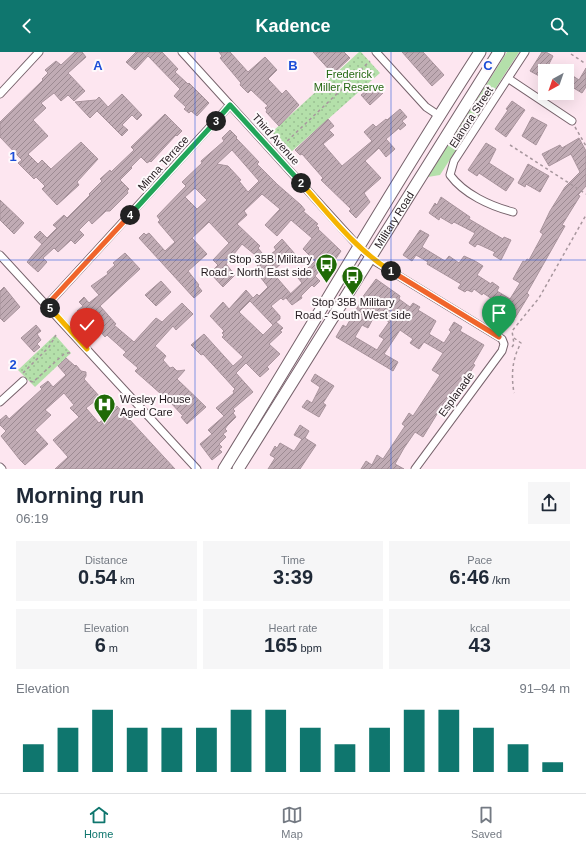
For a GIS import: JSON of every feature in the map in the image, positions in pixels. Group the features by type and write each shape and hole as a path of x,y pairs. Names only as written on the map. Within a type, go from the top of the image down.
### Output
{"main road":[{"name":"Military Road","path":"224,469 271,394 358,246 438,115 480,52"},
{"name":"Military Road","path":"238,469 499,52"}],"street":[{"path":"0,94 39,52"},
{"name":"Third Avenue","path":"182,52 358,246 376,262 494,333"},
{"path":"376,52 426,107 438,115"},
{"name":"Elanora Street","path":"513,212 495,207 457,185 450,175 454,161 526,52"},
{"path":"509,79 572,121"},
{"name":"Minna Terrace","path":"47,305 230,105"},
{"path":"0,255 197,469"},
{"name":"Esplanade","path":"415,469 502,351 504,344 502,339 494,333"},
{"path":"0,402 22,381"}],"path":[{"path":"571,54 586,64"},
{"path":"283,145 343,88 348,80 370,61"},
{"path":"572,121 586,146"},
{"path":"510,145 586,194"},
{"path":"512,331 539,298 586,215"},
{"path":"56,335 50,347 24,372 22,381 33,382 64,354 72,352"},
{"path":"514,338 521,343 515,354 513,362 512,380 514,393"}],"green space":[{"name":"Frederick Miller Reserve","path":"359,52 361,52 380,73 291,152 272,132"},
{"path":"507,52 519,52 440,175 428,177"},
{"path":"55,335 71,353 35,387 18,370"}],"building":[{"path":"75,52 82,52 86,57 68,73 85,91 74,101 68,95 61,101 54,93 41,103 46,108 33,120 48,136 28,154 38,164 42,160 51,169 81,142 98,159 77,182 79,185 57,205 42,189 45,186 36,177 34,179 18,163 22,160 0,137 0,122 43,80 42,79 48,73 45,70 56,61 61,65"},
{"path":"136,52 162,52 178,69 175,72 188,84 189,83 209,103 197,116 191,111 189,113 184,109 186,107 174,96 180,89 148,56 135,70 126,62"},
{"path":"219,52 230,52 248,72 265,57 277,70 268,79 282,94 286,90 299,105 279,126 266,112 267,110 265,108 268,106 251,90 248,93 240,85 241,83 220,58 222,56"},
{"path":"313,52 344,52 350,58 333,74"},
{"path":"402,52 423,52 444,75 432,86"},
{"path":"542,52 546,52 553,56 549,64 538,64 538,75 530,71"},
{"path":"586,68 586,87 582,93 574,88 574,77 579,80"},
{"path":"376,86 383,93 370,105 361,95 369,89 371,91"},
{"path":"122,94 142,115 137,120 132,115 122,125 128,130 122,136 97,111 90,118 75,102 96,100 99,97 108,107"},
{"path":"512,101 525,110 506,137 495,129 508,110 506,109"},
{"path":"400,109 407,117 402,121 406,125 400,130 399,128 386,139 395,149 386,157 379,148 365,161 381,178 364,193 370,202 356,218 349,211 351,209 321,180 323,178 302,154 300,155 295,150 328,119 334,126 329,130 334,135 323,144 342,166 372,141 364,132 373,124 376,127 386,119 387,120"},
{"path":"165,114 182,131 177,136 176,135 151,162 150,161 147,163 141,157 120,180 129,189 127,191 128,193 110,211 106,211 92,224 89,220 79,230 84,235 75,244 71,240 58,252 54,248 43,258 47,262 38,272 27,262 42,244 34,237 40,231 47,238 57,228 53,225 64,215 67,218 102,181 100,179 110,170 111,172 134,150 131,147"},
{"path":"532,117 547,125 536,145 522,136"},
{"path":"230,130 259,162 257,164 301,205 305,210 303,211 318,224 316,225 319,228 318,229 341,251 331,266 326,263 315,276 320,281 314,287 312,285 301,296 302,298 292,305 286,298 287,297 283,300 281,298 271,306 280,316 280,319 276,322 283,328 280,331 282,332 269,344 280,354 267,367 269,369 260,377 246,363 236,373 253,392 233,409 235,411 233,413 236,417 225,429 227,431 223,434 226,437 219,444 222,447 219,449 222,452 212,460 200,444 212,434 208,430 224,416 216,408 234,393 233,391 235,389 203,354 201,355 191,345 204,334 233,366 243,357 222,337 224,335 222,333 224,331 210,316 223,302 229,309 246,290 253,298 257,294 259,296 268,287 261,278 264,273 257,266 261,260 242,244 226,264 235,275 223,287 210,273 218,265 213,260 229,243 209,222 192,238 207,254 188,271 202,291 194,298 139,238 144,233 146,235 149,233 165,251 175,242 158,222 160,220 157,216 186,186 182,182 202,163 201,161 224,141 222,138","holes":["232,150 259,181 248,192 239,181 241,180 228,166 217,164","195,188 207,200 197,209 185,197","262,194 280,209 265,225 277,236 291,220 312,238 303,249 315,261 298,278 302,283 291,294 272,272 285,260 295,254 282,239 274,247 276,250 266,258 258,248 260,246 237,224 247,215 244,211","250,301 273,325 263,335 239,312"]},
{"path":"579,138 586,151 586,186 578,195 580,196 562,225 565,226 527,293 529,295 515,318 504,310 506,308 483,293 482,295 474,289 472,292 467,290 465,292 458,288 461,284 427,264 428,262 416,255 412,261 403,255 420,230 429,235 422,247 445,261 449,256 459,263 464,256 475,261 483,266 477,275 499,287 497,291 510,299 520,283 513,279 523,261 525,262 527,259 529,260 543,234 540,232 550,211 565,187 580,172 571,154 549,166 542,154 560,145 562,148"},
{"path":"486,143 496,149 489,163 514,179 506,191 479,173 477,176 468,170"},
{"path":"528,164 549,176 540,192 526,184 525,187 518,183"},
{"path":"441,197 470,217 469,219 503,239 504,237 511,240 501,260 493,255 495,252 477,244 475,247 469,243 475,233 454,222 452,224 440,217 439,220 429,213 435,203 437,205"},
{"path":"0,200 24,223 14,234 0,220"},
{"path":"125,253 140,269 100,306 116,324 114,325 134,342 156,318 162,322 182,303 193,314 176,330 173,326 155,346 166,356 163,360 170,368 173,367 177,371 185,370 177,379 206,407 187,424 181,417 183,416 170,402 135,371 138,368 123,355 126,352 107,335 105,337 99,330 97,332 77,311 83,306 79,302 84,297 89,303 99,295 91,286 108,274 107,272 115,265 113,263"},
{"path":"376,279 400,296 399,299 410,307 413,303 420,307 418,310 436,321 429,334 444,343 451,332 449,330 454,322 462,327 460,331 484,345 473,364 475,365 469,374 471,375 454,400 450,397 446,402 445,401 423,437 415,432 404,448 395,464 404,469 361,469 366,461 372,465 377,455 383,459 405,426 402,424 409,413 413,416 440,375 432,370 443,353 424,342 419,349 410,343 413,339 400,330 384,354 398,362 393,371 336,337 343,325 346,327 360,303 359,302","holes":["376,313 389,322 379,336 384,339 377,350 355,337 362,325 368,328"]},
{"path":"161,281 171,292 156,306 145,295"},
{"path":"4,287 20,307 4,322 0,318 0,291"},
{"path":"36,325 41,331 37,334 41,340 37,344 40,347 34,352 21,338"},
{"path":"66,358 75,366 76,365 81,371 86,372 84,379 100,397 86,408 99,423 117,406 175,469 55,469 68,457 53,440 79,417 70,408 74,405 64,393 45,410 51,415 35,430 48,444 25,465 20,460 1,436 6,431 0,425 0,420 6,415 9,419 42,389 40,387 48,381 53,387 66,375 58,366"},
{"path":"315,374 334,386 323,403 326,405 319,417 302,407 307,400 312,403 320,387 311,381"},
{"path":"300,425 309,431 305,438 316,445 300,469 268,469 275,458 270,455 275,446 277,448 280,443 294,451 302,439 294,435"}],"place":[{"name":"Stop 35B Military Road - North East side","path":"327,284"},
{"name":"Stop 35B Military Road - South West side","path":"353,296"},
{"name":"Wesley House Aged Care","path":"104,424"}],"route":[{"path":"87,349 47,305 230,105 352,240 376,262 499,337"}]}
